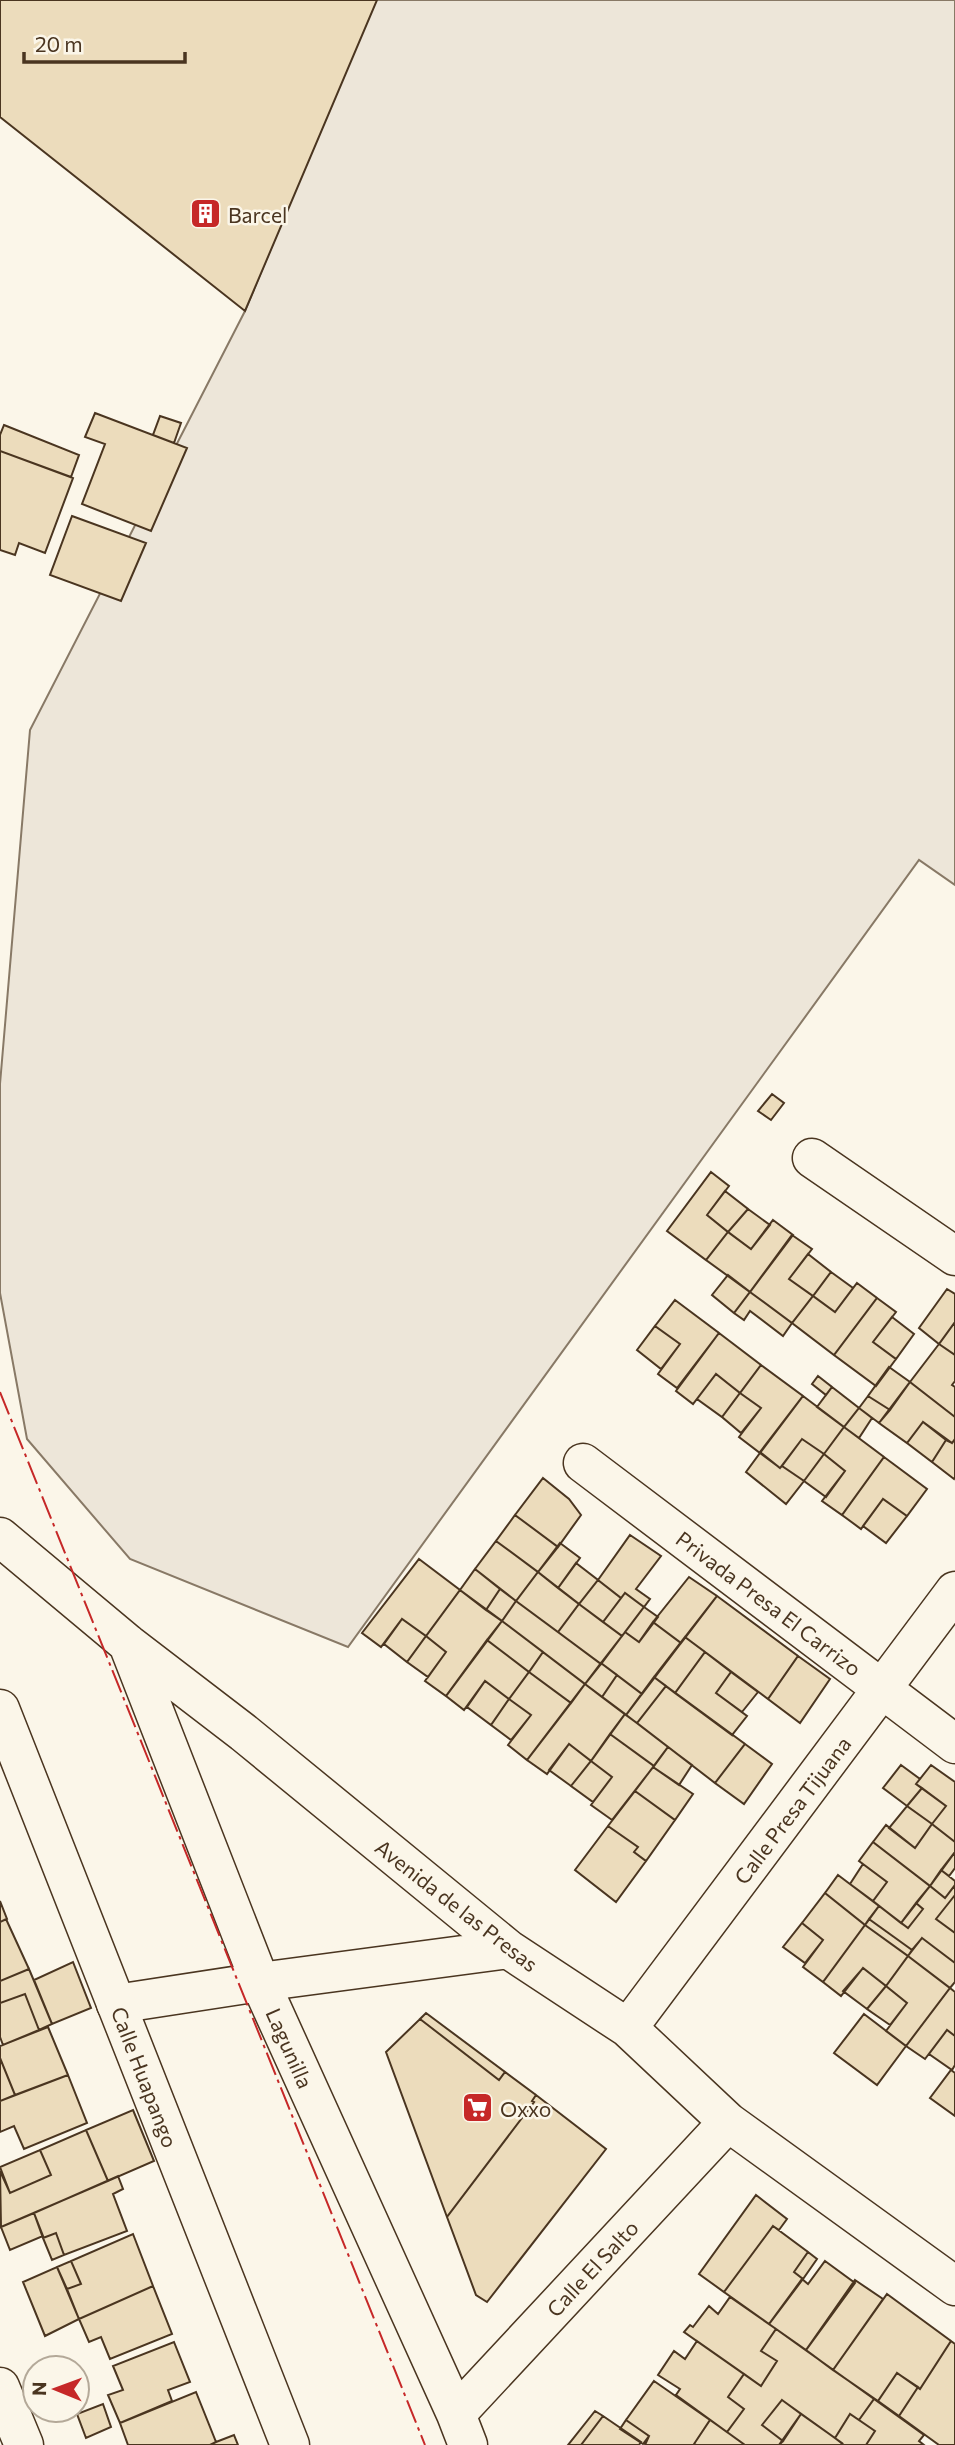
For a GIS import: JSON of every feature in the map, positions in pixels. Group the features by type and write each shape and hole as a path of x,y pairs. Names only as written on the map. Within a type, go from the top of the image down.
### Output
{"street":[{"path":"812,1158 955,1256"},
{"name":"Privada Presa El Carrizo","path":"583,1463 955,1744"},
{"name":"Avenida de las Presas","path":"0,1537 128,1644 244,1732 509,1950 628,2028 728,2122 955,2286"},
{"name":"Calle Presa Tijuana","path":"628,2028 955,1591"},
{"name":"Lagunilla","path":"128,1644 260,1982 462,2430"},
{"name":"Calle Huapango","path":"0,1709 290,2445"},
{"path":"116,2004 260,1982 509,1950"},
{"name":"Calle El Salto","path":"462,2430 728,2122"},
{"path":"0,2387 24,2445"}],"shaded area":[{"path":"374,0 955,0 955,885 919,860 348,1647 130,1559 27,1439 0,1293 0,1084 30,730 245,311"}],"building":[{"name":"Barcel","path":"0,0 377,0 245,311 0,117"},
{"path":"95,413 187,448 151,531 82,504 105,444 85,437"},
{"path":"160,416 181,423 174,443 153,435"},
{"path":"4,425 79,455 71,477 0,451 0,435"},
{"path":"0,451 73,478 45,553 19,543 15,555 0,550"},
{"path":"72,516 146,543 121,601 50,575"},
{"path":"772,1094 784,1103 771,1120 758,1111"},
{"path":"711,1172 729,1186 707,1215 728,1232 706,1260 667,1231"},
{"path":"725,1191 748,1209 728,1232 707,1215"},
{"path":"748,1209 770,1225 751,1249 728,1232"},
{"path":"773,1220 793,1235 750,1292 706,1260 728,1232 751,1249"},
{"path":"792,1235 812,1249 789,1279 813,1296 792,1323 750,1292"},
{"path":"808,1254 831,1272 813,1296 789,1279"},
{"path":"831,1272 853,1288 835,1312 813,1296"},
{"path":"728,1275 750,1292 734,1313 712,1295"},
{"path":"857,1283 877,1298 834,1355 792,1323 813,1296 835,1312"},
{"path":"947,1289 955,1294 955,1322 939,1344 919,1328"},
{"path":"750,1292 792,1323 783,1336 750,1311 744,1320 734,1313"},
{"path":"877,1298 896,1312 873,1342 896,1359 876,1386 834,1355"},
{"path":"675,1300 719,1333 677,1388 658,1374 680,1344 655,1326"},
{"path":"892,1317 914,1334 896,1359 873,1342"},
{"path":"955,1322 955,1355 939,1344"},
{"path":"655,1326 680,1344 661,1369 637,1350"},
{"path":"719,1333 761,1365 740,1393 716,1374 693,1404 676,1391"},
{"path":"939,1344 955,1355 955,1381 952,1385 955,1387 955,1417 910,1382"},
{"path":"761,1365 803,1396 760,1453 739,1437 761,1408 740,1393"},
{"path":"889,1367 910,1382 890,1410 868,1396"},
{"path":"716,1374 740,1393 722,1417 697,1399"},
{"path":"818,1376 832,1387 826,1395 812,1384"},
{"path":"910,1382 955,1417 955,1439 952,1443 923,1422 907,1443 879,1423"},
{"path":"832,1387 859,1408 844,1427 817,1407"},
{"path":"740,1393 761,1408 741,1433 722,1417"},
{"path":"803,1396 844,1427 824,1454 802,1439 780,1468 760,1452"},
{"path":"868,1396 890,1410 879,1423 859,1408"},
{"path":"859,1408 872,1418 859,1438 844,1427"},
{"path":"923,1422 946,1440 932,1462 907,1443"},
{"path":"844,1427 884,1457 842,1515 822,1501 845,1471 824,1454"},
{"path":"802,1439 824,1454 804,1481 782,1466"},
{"path":"955,1439 954,1479 932,1462 946,1440 952,1443"},
{"path":"760,1453 804,1481 786,1504 746,1472"},
{"path":"824,1454 845,1471 826,1497 804,1481"},
{"path":"884,1457 927,1489 907,1516 883,1499 861,1529 842,1515"},
{"path":"543,1478 569,1499 581,1515 558,1547 515,1515"},
{"path":"883,1499 907,1516 886,1543 863,1526"},
{"path":"515,1515 558,1547 538,1572 496,1541"},
{"path":"630,1535 661,1556 636,1589 650,1599 644,1607 625,1593 621,1598 598,1580"},
{"path":"496,1541 538,1572 516,1601 475,1569"},
{"path":"560,1543 580,1558 558,1588 538,1572"},
{"path":"419,1559 460,1590 426,1636 402,1619 381,1647 362,1633"},
{"path":"576,1563 598,1580 579,1604 558,1588"},
{"path":"475,1569 500,1589 486,1610 460,1590"},
{"path":"538,1572 579,1604 558,1632 516,1601"},
{"path":"689,1577 717,1596 681,1643 653,1622"},
{"path":"598,1580 621,1598 603,1622 579,1604"},
{"path":"500,1589 516,1601 502,1621 486,1610"},
{"path":"460,1590 502,1621 446,1696 425,1681 446,1652 426,1636"},
{"path":"625,1593 644,1607 622,1636 603,1622"},
{"path":"717,1596 798,1656 768,1699 685,1637"},
{"path":"516,1601 601,1664 585,1684 502,1621"},
{"path":"579,1604 622,1636 601,1664 558,1632"},
{"path":"644,1607 658,1617 639,1642 625,1632"},
{"path":"402,1619 426,1636 407,1662 384,1644"},
{"path":"502,1621 543,1652 529,1672 487,1640"},
{"path":"653,1622 681,1643 642,1694 601,1663 625,1632 639,1642"},
{"path":"426,1636 446,1652 428,1677 407,1662"},
{"path":"685,1637 705,1652 675,1693 654,1677"},
{"path":"487,1640 529,1672 509,1699 485,1681 464,1710 446,1696"},
{"path":"543,1652 585,1684 571,1703 529,1672"},
{"path":"705,1652 731,1672 716,1693 747,1716 732,1735 675,1693"},
{"path":"798,1656 830,1679 800,1723 768,1699"},
{"path":"601,1663 617,1675 602,1697 585,1684"},
{"path":"529,1672 571,1703 527,1760 508,1745 531,1715 509,1699"},
{"path":"731,1672 758,1692 742,1712 716,1693"},
{"path":"617,1675 642,1694 626,1715 602,1697"},
{"path":"654,1677 666,1686 637,1723 626,1715"},
{"path":"485,1681 509,1699 491,1725 467,1707"},
{"path":"585,1684 625,1714 591,1761 569,1744 547,1774 527,1760"},
{"path":"666,1686 745,1744 715,1783 637,1723"},
{"path":"509,1699 531,1715 511,1740 491,1725"},
{"path":"625,1714 668,1747 654,1766 610,1734"},
{"path":"610,1734 654,1766 612,1820 591,1805 612,1777 591,1761"},
{"path":"569,1744 591,1761 571,1786 549,1770"},
{"path":"745,1744 772,1764 744,1804 715,1783"},
{"path":"668,1747 692,1765 679,1785 653,1767"},
{"path":"591,1761 612,1777 593,1802 571,1786"},
{"path":"901,1765 920,1779 916,1784 922,1788 907,1806 883,1788"},
{"path":"931,1765 955,1782 955,1842 932,1824 946,1806 916,1784"},
{"path":"653,1767 693,1794 675,1820 635,1791"},
{"path":"922,1788 946,1806 932,1824 907,1806"},
{"path":"635,1791 675,1820 646,1861 634,1852 638,1847 608,1826"},
{"path":"907,1806 932,1824 915,1848 889,1828"},
{"path":"932,1824 955,1842 955,1852 930,1886 873,1842 886,1825 915,1848"},
{"path":"608,1826 638,1847 634,1852 646,1861 616,1902 575,1870"},
{"path":"873,1842 930,1886 901,1923 873,1901 887,1882 859,1861"},
{"path":"955,1852 955,1868 949,1876 941,1870"},
{"path":"863,1864 887,1882 873,1901 850,1884"},
{"path":"941,1870 955,1881 945,1898 930,1886"},
{"path":"838,1875 879,1906 865,1925 825,1893"},
{"path":"955,1885 955,1895 936,1919 955,1933 955,1963 922,1938 912,1950 869,1919 879,1906 908,1928 923,1909 916,1903 930,1886 945,1898"},
{"path":"825,1893 865,1925 823,1982 803,1967 823,1940 802,1923"},
{"path":"955,1895 955,1933 936,1919"},
{"path":"0,1901 7,1919 0,1922"},
{"path":"916,1903 923,1909 908,1928 901,1923"},
{"path":"6,1919 29,1969 0,1981 0,1922"},
{"path":"869,1919 912,1950 908,1956 865,1925"},
{"path":"802,1923 823,1940 805,1963 783,1947"},
{"path":"865,1925 908,1956 886,1986 863,1968 841,1996 823,1982"},
{"path":"922,1938 955,1963 955,1982 950,1988 908,1956"},
{"path":"908,1956 950,1988 906,2046 886,2031 907,2003 886,1986"},
{"path":"73,1962 91,2008 52,2024 34,1980"},
{"path":"863,1968 886,1986 867,2009 843,1991"},
{"path":"29,1969 52,2024 39,2030 25,1994 0,2003 0,1981"},
{"path":"886,1986 907,2003 890,2025 867,2009"},
{"path":"950,1988 955,1992 955,2036 947,2030 925,2059 906,2046"},
{"path":"25,1994 39,2030 3,2045 0,2037 0,2003"},
{"path":"426,2013 505,2072 499,2080 420,2019"},
{"path":"864,2014 906,2046 877,2085 834,2053"},
{"path":"420,2019 499,2080 505,2072 536,2095 532,2101 534,2102 447,2217 386,2052"},
{"path":"48,2027 68,2075 15,2095 0,2058 0,2046"},
{"path":"947,2030 955,2036 955,2065 952,2070 929,2054"},
{"path":"0,2058 15,2095 0,2101"},
{"path":"951,2070 955,2073 955,2116 930,2098"},
{"path":"68,2075 87,2123 24,2149 14,2126 0,2132 0,2101"},
{"path":"536,2095 606,2149 487,2302 476,2295 447,2217 534,2102 532,2101"},
{"path":"133,2110 154,2161 108,2181 86,2130"},
{"path":"86,2130 108,2181 1,2227 0,2171 10,2193 51,2175 40,2150"},
{"path":"40,2150 51,2175 10,2193 0,2167"},
{"path":"118,2176 123,2189 113,2194 127,2231 64,2255 56,2233 43,2238 34,2213"},
{"path":"756,2195 787,2219 779,2230 773,2226 724,2292 699,2274"},
{"path":"34,2213 43,2236 10,2250 1,2227"},
{"path":"773,2226 808,2252 794,2272 803,2279 769,2324 724,2292"},
{"path":"56,2233 64,2255 52,2260 43,2238"},
{"path":"133,2234 153,2286 79,2319 67,2289 81,2284 71,2261"},
{"path":"808,2252 817,2259 803,2279 794,2272"},
{"path":"71,2261 81,2284 67,2289 57,2267"},
{"path":"825,2261 855,2283 806,2350 769,2324 802,2279 808,2284"},
{"path":"57,2267 79,2319 45,2336 23,2282"},
{"path":"855,2280 883,2299 833,2370 806,2350"},
{"path":"153,2286 172,2334 110,2359 101,2337 89,2342 79,2319"},
{"path":"887,2294 951,2341 920,2389 897,2373 878,2401 833,2370"},
{"path":"730,2297 776,2329 761,2351 777,2361 761,2386 684,2332 690,2325 693,2327 709,2306 718,2314"},
{"path":"776,2329 874,2399 859,2420 850,2414 835,2438 782,2400 762,2425 783,2441 779,2445 745,2445 727,2432 744,2409 728,2397 744,2374 761,2386 777,2361 761,2351"},
{"path":"697,2341 744,2374 728,2397 744,2409 727,2432 676,2395 680,2389 658,2375 674,2351 685,2359"},
{"path":"951,2341 955,2344 955,2445 939,2445 899,2416"},
{"path":"174,2342 190,2382 168,2390 172,2401 120,2423 108,2395 123,2390 113,2366"},
{"path":"897,2373 918,2387 899,2416 878,2401"},
{"path":"654,2381 710,2420 694,2444 696,2445 645,2445 649,2436 626,2420"},
{"path":"196,2392 216,2442 210,2445 128,2445 120,2423"},
{"path":"874,2399 924,2435 919,2441 924,2445 866,2445 875,2431 859,2420"},
{"path":"782,2400 801,2414 783,2441 762,2425"},
{"path":"103,2404 111,2427 86,2438 81,2424 91,2424 91,2409"},
{"path":"595,2411 603,2416 581,2445 568,2445"},
{"path":"801,2414 842,2443 841,2445 779,2445"},
{"path":"850,2414 875,2431 866,2445 844,2445 835,2438"},
{"path":"603,2416 641,2442 639,2445 581,2445"},
{"path":"626,2420 649,2436 643,2444 620,2429"},
{"path":"710,2420 745,2445 694,2444"},
{"path":"234,2435 238,2445 210,2445 216,2442"}],"power":[{"path":"0,1392 425,2445"}],"place":[{"name":"Barcel","path":"205,214"},
{"name":"Oxxo","path":"477,2108"}]}
